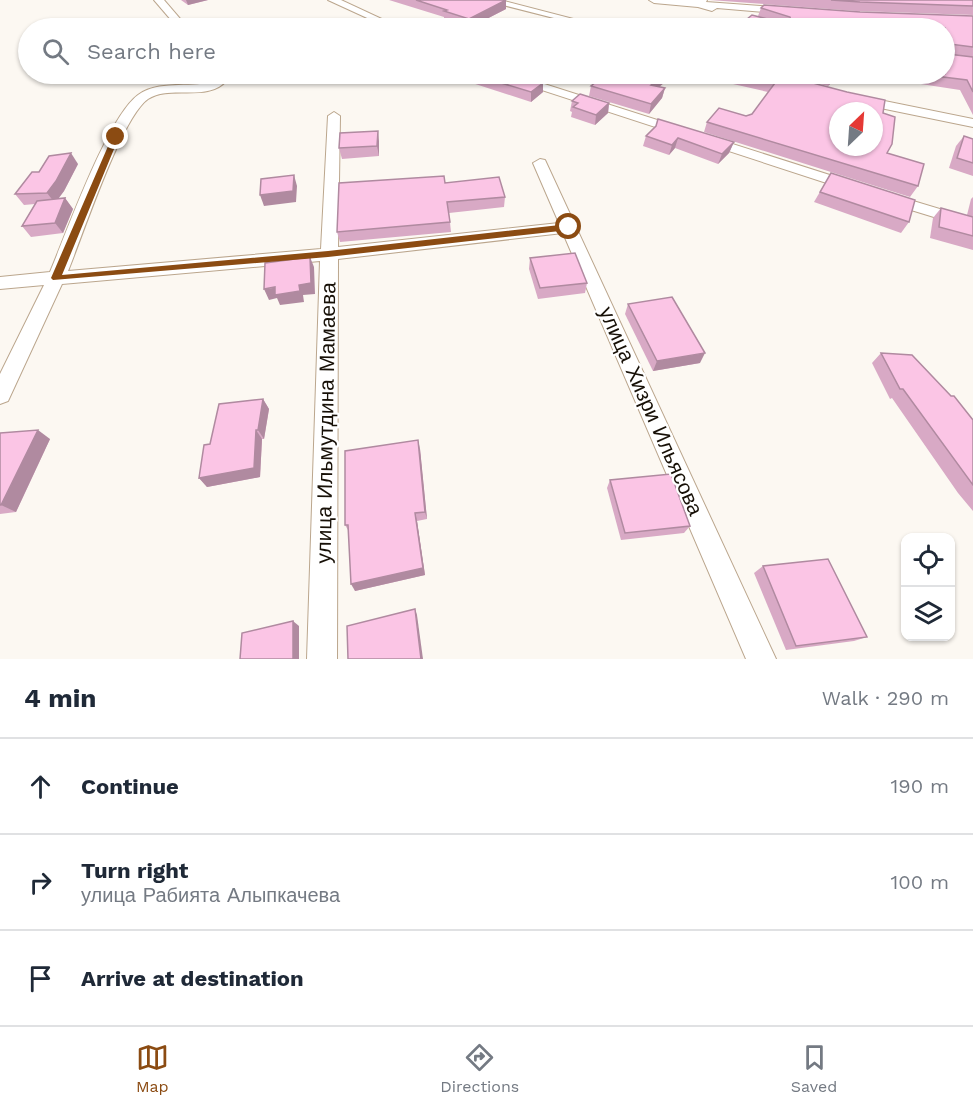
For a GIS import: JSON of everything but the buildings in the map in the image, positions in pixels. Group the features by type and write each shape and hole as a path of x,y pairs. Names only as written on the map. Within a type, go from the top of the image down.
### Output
{"street":[{"path":"159,0 174,18"},
{"path":"333,0 374,18"},
{"path":"488,0 562,18"},
{"path":"654,0 701,2 800,12"},
{"path":"701,2 740,18"},
{"path":"0,394 56,278 116,137 135,103 145,96 162,91 216,84"},
{"path":"534,84 973,224"},
{"path":"842,96 973,123"},
{"name":"улица Ильмутдина Мамаева","path":"322,659 328,254 334,116"},
{"name":"улица Хизри Ильясова","path":"540,163 760,659"},
{"path":"0,283 328,254 569,227"}],"route":[{"path":"116,137 56,278 328,254 569,227"}]}
